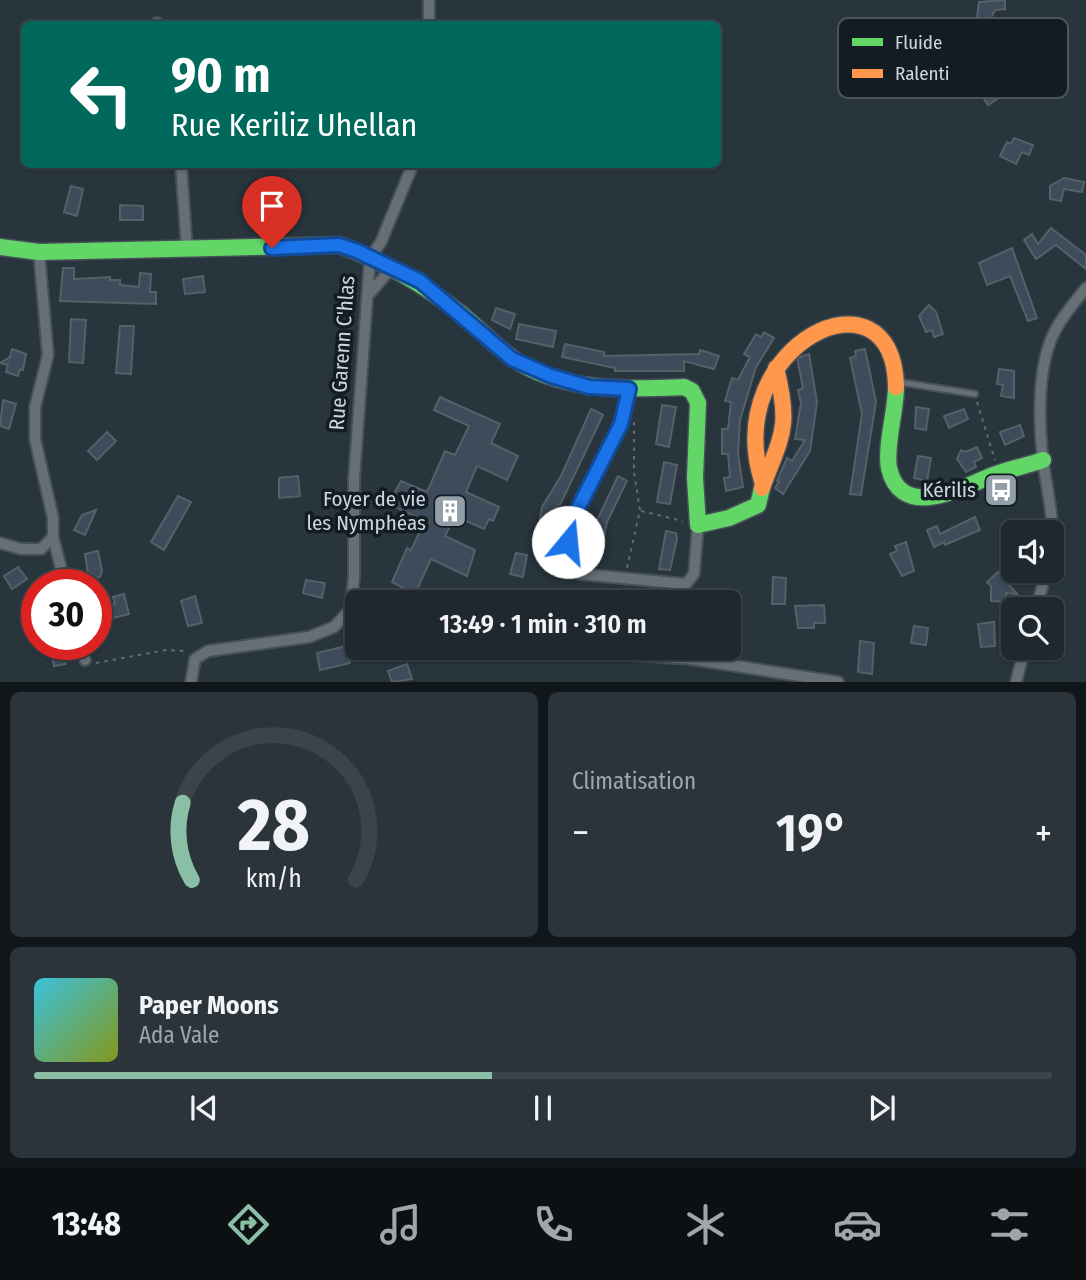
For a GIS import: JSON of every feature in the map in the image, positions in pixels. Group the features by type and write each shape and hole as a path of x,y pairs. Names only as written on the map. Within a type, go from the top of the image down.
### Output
{"street":[{"path":"429,0 429,21"},
{"path":"181,168 187,250"},
{"path":"411,168 381,242 370,258 420,281 512,359 551,376 589,387 684,387 692,391 698,403 695,478 698,525 694,574 686,584 580,574 564,564 572,520 621,424 629,389"},
{"name":"Rue Garenn C'hlas","path":"0,247 39,252 339,245 370,258 354,479 354,590"},
{"path":"39,252 48,355 35,407 35,439 61,569"},
{"path":"367,296 391,269"},
{"path":"1054,520 1043,460 1042,379 1050,342 1086,288"},
{"path":"762,481 755,463 754,439 759,414 776,368 789,349 816,335 851,325 863,326 883,338 890,352 896,381 889,467 898,486 914,496 939,498 1043,460"},
{"path":"698,525 729,518 758,505 762,481 777,457 786,428 784,398 776,368"},
{"path":"0,543 21,549 41,549 53,537"},
{"path":"191,681 195,659 208,652 310,637 334,626 345,617"},
{"path":"698,660 838,681"},
{"path":"1016,681 1022,660"}],"lane":[{"path":"896,381 975,394"}],"path":[{"path":"975,394 981,421 1000,474"},
{"path":"624,410 634,412 634,472 640,510 624,580"},
{"path":"640,510 698,525"},
{"path":"85,660 90,664 175,650 185,650 195,659"}],"building":[{"path":"1005,0 1005,9 995,10 991,18 979,18 977,17 979,2"},
{"path":"984,98 998,98 988,105"},
{"path":"1014,138 1033,145 1029,155 1022,152 1016,164 1000,156 1007,142 1011,144"},
{"path":"1064,178 1084,182 1082,192 1064,189 1061,201 1050,199 1050,186"},
{"path":"71,186 83,189 77,216 64,212"},
{"path":"120,205 143,206 143,220 120,220"},
{"path":"1051,228 1086,255 1086,269 1056,245 1036,259 1024,240 1032,234 1038,244"},
{"path":"1012,248 1037,318 1028,321 1010,276 987,285 979,263"},
{"path":"63,268 74,268 74,279 110,277 110,280 120,280 120,285 139,287 140,273 151,274 150,292 156,292 156,304 60,301"},
{"path":"203,276 205,292 185,294 183,279"},
{"path":"929,305 936,312 943,334 934,337 932,330 926,332 919,316"},
{"path":"496,308 515,314 510,329 492,320"},
{"path":"71,319 86,320 83,363 69,362"},
{"path":"519,324 556,331 553,347 516,339"},
{"path":"120,326 134,326 131,374 116,373"},
{"path":"764,332 774,338 756,367 740,420 738,453 743,487 726,491 724,478 730,477 728,454 722,454 722,429 728,429 731,402 725,401 732,378 738,380 750,357 744,354 756,334 761,337"},
{"path":"565,344 604,352 604,356 699,354 700,350 719,356 714,369 684,361 684,371 615,371 615,368 562,357"},
{"path":"12,349 26,354 23,370 20,369 18,376 6,372 8,365 0,363 10,357"},
{"path":"865,349 876,402 861,495 850,494 862,414 850,358 856,356 855,351"},
{"path":"809,354 817,402 810,451 783,494 775,488 779,482 777,481 787,458 792,461 805,440 795,439 801,403 798,390 803,388 797,358"},
{"path":"999,369 1014,371 1014,398 1001,396 1003,385 997,384"},
{"name":"Foyer de vie les Nymphéas","path":"440,397 500,424 491,443 518,456 507,480 477,466 466,492 499,507 493,521 489,519 484,529 455,516 445,536 475,550 467,576 431,559 417,590 407,590 392,582 407,548 411,550 425,521 376,498 392,497 401,481 427,492 445,451 455,455 469,426 434,410"},
{"path":"3,400 16,404 9,429 0,426"},
{"path":"662,405 676,407 669,447 656,444"},
{"path":"916,407 929,409 926,430 915,428"},
{"path":"591,409 603,415 560,505 557,504 547,553 534,551 542,507 561,476"},
{"path":"964,409 968,419 949,428 944,416"},
{"path":"1020,425 1024,436 1005,445 1000,432"},
{"path":"107,432 116,441 97,460 88,451"},
{"path":"977,447 982,458 974,462 976,467 966,472 957,459 961,450 965,452"},
{"path":"918,456 931,458 927,481 914,478"},
{"path":"664,462 677,465 670,504 657,502"},
{"path":"298,476 300,496 279,498 279,478"},
{"path":"618,476 627,481 607,522 599,563 589,561 593,529"},
{"path":"178,496 191,502 164,550 151,542"},
{"path":"96,510 85,535 74,530 82,515"},
{"path":"975,517 980,530 934,547 927,530 937,526 940,534"},
{"path":"666,531 676,533 677,539 670,570 659,569"},
{"path":"906,542 914,571 902,576 890,554 897,551 895,546"},
{"path":"98,551 102,569 87,569 85,554"},
{"path":"516,553 527,555 523,577 510,574"},
{"path":"18,567 21,571 21,583 12,589 4,576"},
{"path":"998,572 1001,583 1008,583 1017,594 1006,593 1006,597 1001,597 1001,602 991,601 991,586 987,582"},
{"path":"773,577 786,578 785,604 772,604"},
{"path":"306,580 325,583 322,598 303,593"},
{"path":"124,594 129,614 113,618 113,597"},
{"path":"195,596 202,623 188,626 181,601"},
{"path":"824,605 825,623 814,623 814,628 798,628 795,606"},
{"path":"994,622 995,646 981,647 978,624"},
{"path":"914,626 928,628 926,645 911,643"},
{"path":"860,641 874,643 872,674 858,672"},
{"path":"345,646 345,660 349,660 350,663 320,670 317,653"},
{"path":"53,660 65,660 66,664 54,666"},
{"path":"407,664 412,679 392,682 388,671"}],"traffic: fast":[{"path":"0,247 39,252 339,245 387,266 432,292 511,357 531,369 568,382 587,385 684,387 692,391 698,403 695,478 698,525 729,518 758,505 762,488"},
{"path":"896,387 888,459 896,484 906,494 919,497 950,493 997,474 1043,460"}],"traffic: slow":[{"path":"762,481 756,432 765,391 785,358 812,335 842,325 868,329 888,349 896,387"},
{"path":"762,488 782,430 783,404 776,368"}],"place":[{"name":"Kérilis","path":"1001,490"},
{"name":"Foyer de vie les Nymphéas","path":"450,511"}],"route":[{"path":"272,248 339,245 357,251 420,281 512,359 551,376 589,387 629,389 621,424 572,520 568,542"}]}
